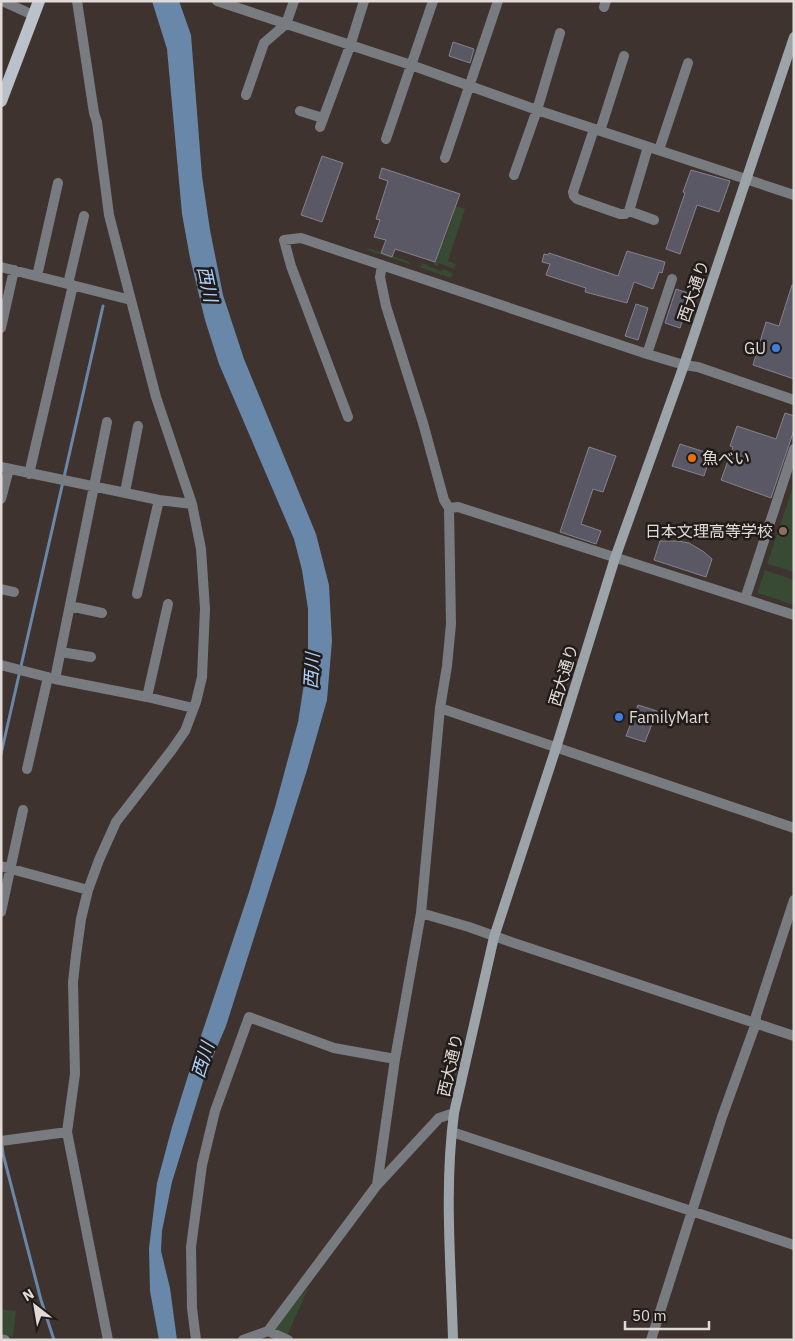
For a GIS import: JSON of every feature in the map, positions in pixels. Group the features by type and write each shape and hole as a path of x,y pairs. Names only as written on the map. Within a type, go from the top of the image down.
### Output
{"main road":[{"path":"1,101 38,1"}],"street":[{"path":"2,1 33,15"},
{"path":"76,1 97,122 98,143 109,215 156,397 192,504 201,549 205,609 202,678 185,731 116,822 88,890 81,919 73,982 74,1074 67,1132 108,1340"},
{"path":"217,1 228,3 537,110 794,195"},
{"path":"246,95 264,43 286,24 294,1"},
{"path":"300,111 322,122 350,46 364,1"},
{"path":"386,139 433,1"},
{"path":"445,158 498,1"},
{"path":"514,174 537,110 560,33"},
{"name":"西大通り","path":"453,1340 448,1193 454,1112 494,936 556,748 615,558 684,365 794,37"},
{"path":"624,56 573,192 574,196 577,199 625,214 629,211 648,147"},
{"path":"659,150 688,63"},
{"path":"37,276 58,183"},
{"path":"629,211 654,220"},
{"path":"29,474 84,216"},
{"path":"348,417 291,266 284,240 301,238 647,354 684,365 698,367 794,400"},
{"path":"377,1185 395,1059 421,913 440,708 451,624 449,508 444,500 423,423 386,306 380,277 382,266"},
{"path":"1,267 131,300"},
{"path":"1,328 14,270"},
{"path":"647,354 672,279"},
{"path":"28,769 52,678 61,652 107,422"},
{"path":"125,492 138,426"},
{"path":"745,599 794,449"},
{"path":"1,499 5,468 159,500 192,504"},
{"path":"137,594 159,500"},
{"path":"449,508 458,507 794,615"},
{"path":"1,589 14,592"},
{"path":"147,696 168,604"},
{"path":"70,606 102,613"},
{"path":"61,652 91,657"},
{"path":"1,665 52,678 147,696 193,708"},
{"path":"440,708 794,828"},
{"path":"1,912 6,867 24,810"},
{"path":"6,867 88,890"},
{"path":"651,1340 691,1210 756,1024 756,1016 794,900"},
{"path":"421,913 794,1036"},
{"path":"196,1340 192,1308 191,1246 202,1165 215,1111 249,1017 334,1048 395,1059"},
{"path":"269,1335 377,1185 438,1118 454,1112"},
{"path":"1,1141 67,1132"},
{"path":"452,1132 794,1245"},
{"path":"244,1340 269,1335 288,1340"}],"green space":[{"path":"456,206 465,209 448,261 456,264 454,269 439,263 438,266 433,264 436,262 438,253 431,250 435,238 444,241"},
{"path":"368,248 407,261 412,265 367,250"},
{"path":"422,263 441,271 442,269 453,273 451,278 416,266 421,267"},
{"path":"794,483 794,572 767,564"},
{"path":"765,570 794,580 794,605 757,593"},
{"path":"309,1287 287,1336 272,1330"},
{"path":"1,1309 16,1311 13,1337 1,1335"}],"water":[{"name":"西川","path":"152,1 179,1 191,35 202,176 210,230 223,295 244,359 316,534 329,585 332,641 327,700 307,770 226,1026 205,1075 172,1182 162,1231 161,1251 170,1288 177,1340 159,1340 150,1291 149,1248 157,1183 191,1066 275,807 298,722 308,658 308,609 302,570 294,539 219,364 205,320 190,258 182,214 167,49"}],"building":[{"path":"453,42 474,49 470,63 449,56"},
{"path":"322,156 343,163 322,222 301,215"},
{"path":"382,168 460,194 435,262 395,249 392,257 381,253 386,240 374,237 380,220 376,219 388,181 379,178"},
{"path":"691,170 730,181 719,212 697,205 680,254 666,249"},
{"path":"627,251 665,262 662,273 659,272 653,289 634,282 627,303 585,292 586,288 546,275 550,264 542,262 544,254 548,255 549,253 618,276"},
{"name":"GU","path":"792,285 794,286 794,379 753,365 766,322 779,326"},
{"path":"676,289 691,294 680,328 665,323"},
{"path":"636,304 648,308 638,340 625,336"},
{"path":"785,413 794,416 794,430 771,498 721,480 733,447 730,446 737,426 776,439"},
{"name":"魚べい","path":"680,444 711,454 704,476 672,466"},
{"path":"589,447 616,456 603,492 593,489 581,524 601,531 596,544 560,532"},
{"path":"660,541 689,543 704,552 712,559 706,577 654,560"},
{"path":"638,705 657,711 645,742 626,736"}],"waterway":[{"path":"1,754 103,306"},
{"path":"2,1144 41,1300 54,1340"}],"place":[{"name":"GU","path":"776,348"},
{"name":"魚べい","path":"692,458"},
{"name":"日本文理高等学校","path":"783,531"},
{"name":"FamilyMart","path":"619,717"}]}
